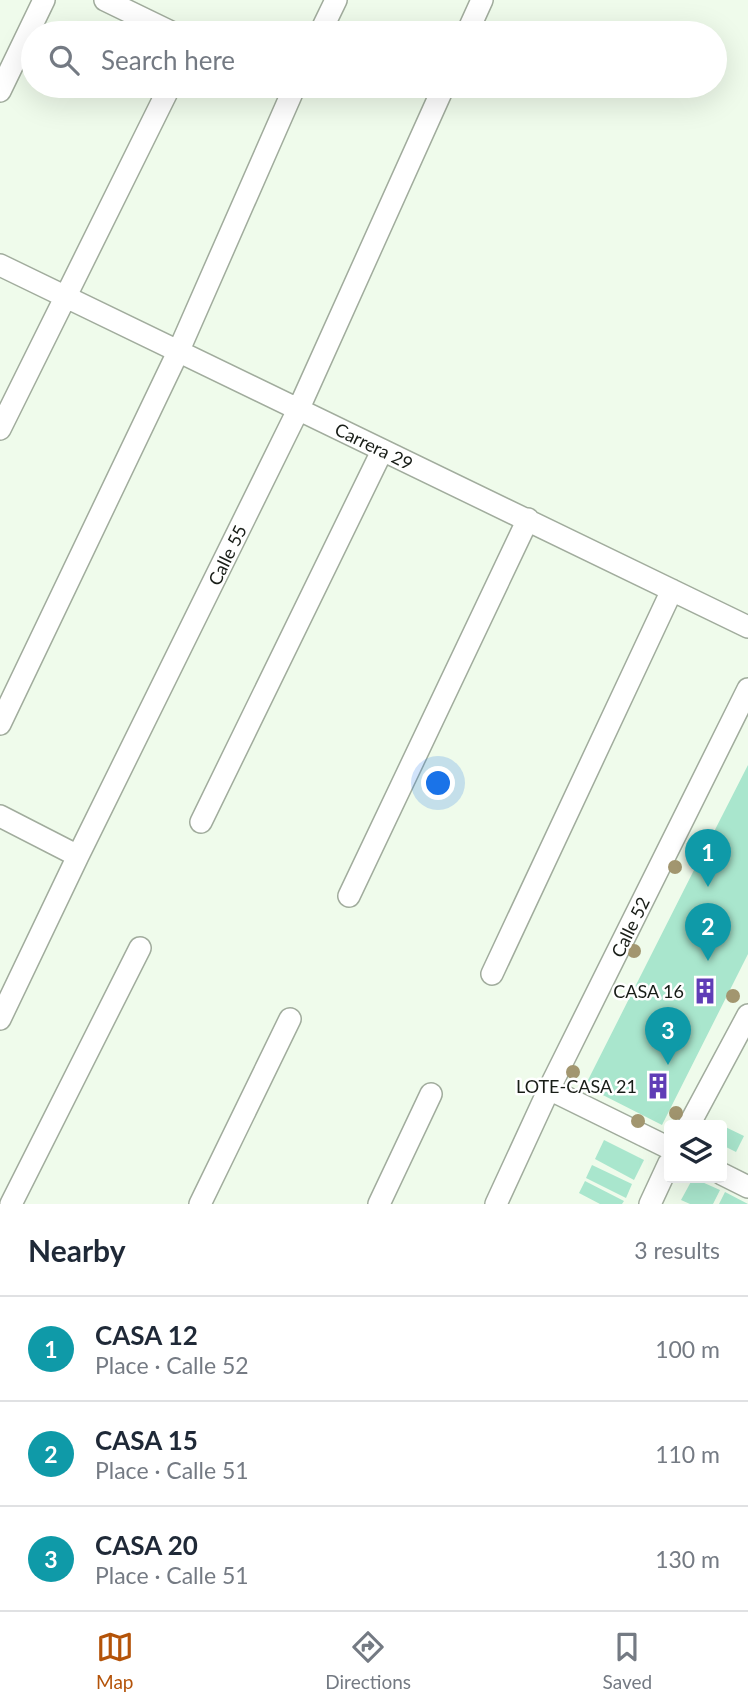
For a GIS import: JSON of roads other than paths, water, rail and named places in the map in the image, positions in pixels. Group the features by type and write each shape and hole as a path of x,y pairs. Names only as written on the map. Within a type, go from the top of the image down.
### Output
{"street":[{"path":"34,21 44,0"},
{"path":"105,0 148,21"},
{"path":"326,21 336,0"},
{"path":"472,21 482,0"},
{"path":"0,91 21,48"},
{"path":"0,429 164,98"},
{"path":"0,724 179,350 286,98"},
{"name":"Calle 55","path":"0,1019 299,408 439,98"},
{"name":"Carrera 29","path":"0,265 748,627"},
{"path":"201,822 382,451"},
{"path":"349,896 528,519"},
{"path":"492,974 672,590"},
{"name":"Calle 52","path":"496,1204 549,1089 748,688"},
{"path":"0,816 78,856"},
{"path":"12,1204 140,948"},
{"path":"692,1120 748,1015"},
{"path":"200,1204 290,1018"},
{"path":"549,1089 664,1146"},
{"path":"379,1204 431,1094"},
{"path":"650,1204 664,1174"},
{"path":"727,1176 748,1187"}],"place":[{"name":"CASA 12","path":"708,887"},
{"name":"CASA 15","path":"708,961"},
{"name":"CASA 16","path":"705,991"},
{"name":"CASA 20","path":"668,1065"},
{"name":"LOTE-CASA 21","path":"658,1086"}]}
